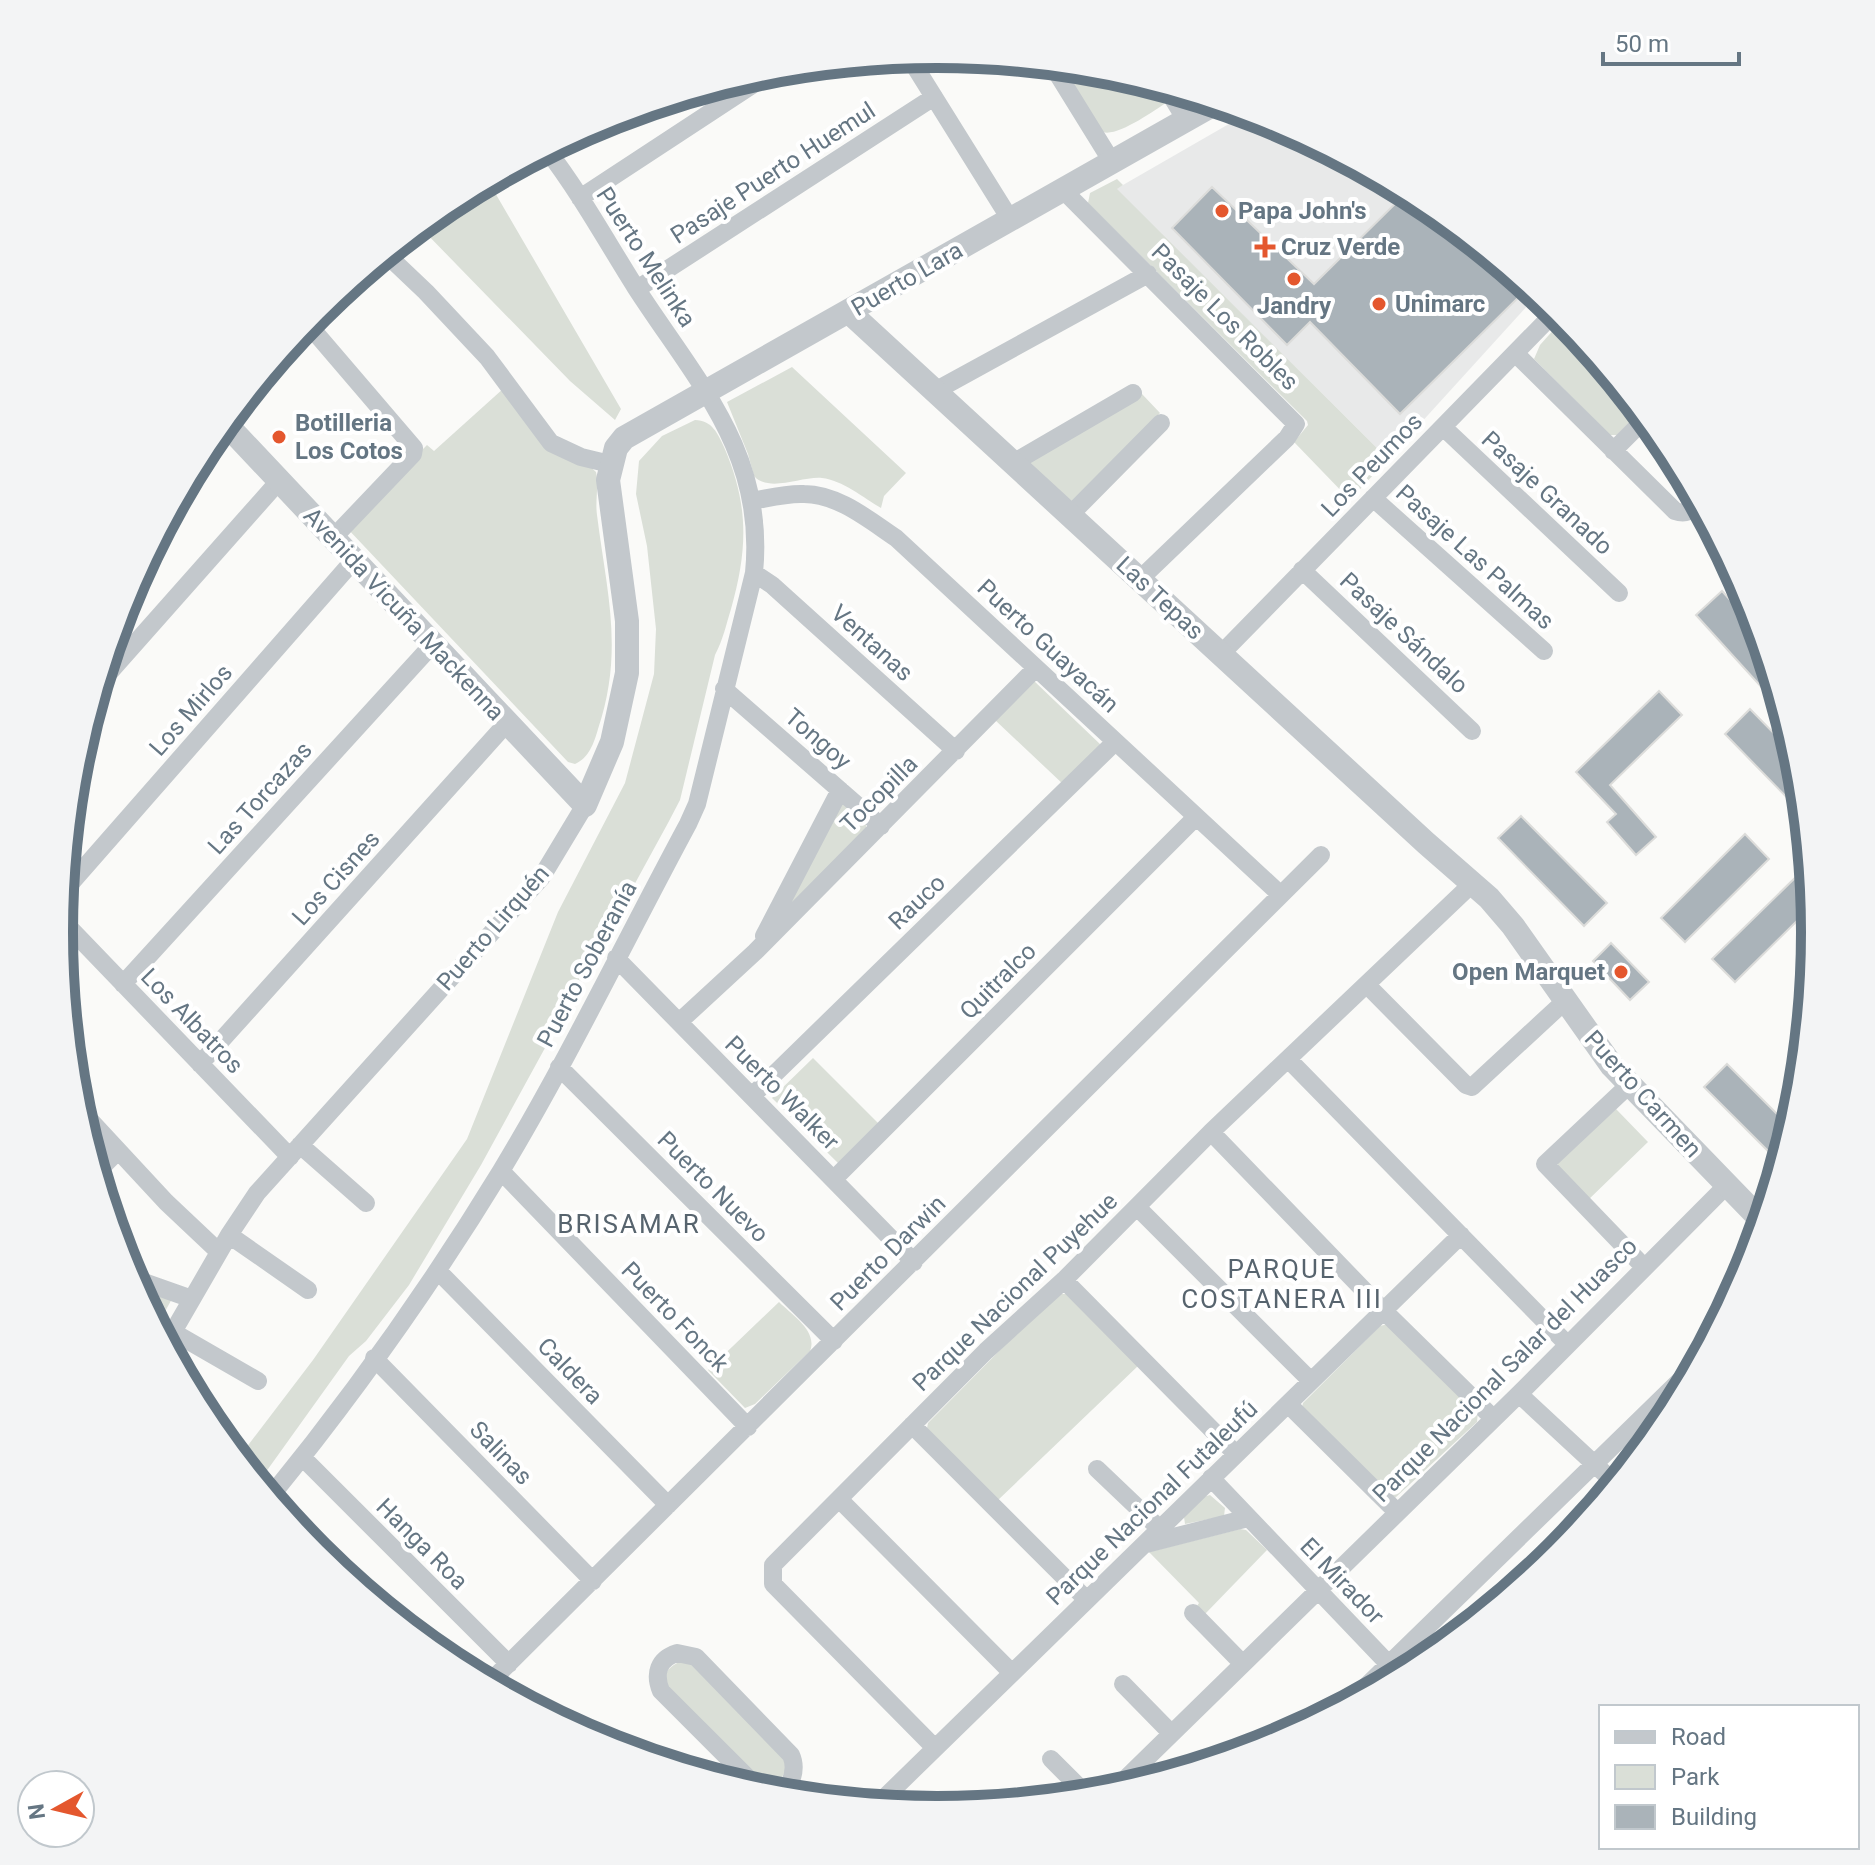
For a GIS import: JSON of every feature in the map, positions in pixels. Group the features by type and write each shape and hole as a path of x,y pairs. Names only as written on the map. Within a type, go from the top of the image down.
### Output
{"street":[{"path":"916,69 1010,219"},
{"path":"1059,77 1112,162"},
{"path":"580,198 744,91"},
{"name":"Pasaje Puerto Huemul","path":"637,289 934,97"},
{"path":"1175,101 1186,120"},
{"name":"Puerto Lara","path":"610,464 624,438 1203,110"},
{"name":"Puerto Melinka","path":"553,158 704,391"},
{"name":"Pasaje Los Robles","path":"1063,190 1296,424 1287,438 1140,579"},
{"path":"393,261 487,357 551,443 581,457 610,464"},
{"path":"935,391 1148,274"},
{"name":"Las Tepas","path":"849,312 1426,843 1474,882"},
{"name":"Los Peumos","path":"1221,654 1548,320"},
{"path":"315,333 414,448 413,454 333,538"},
{"path":"1515,353 1675,511 1682,514 1692,510"},
{"name":"Puerto Soberanía","path":"276,1489 438,1271 501,1171 697,804 754,573 755,534 745,470 733,441 704,391"},
{"path":"1013,463 1133,393"},
{"path":"1070,515 1161,423"},
{"path":"1613,451 1638,426"},
{"name":"Pasaje Granado","path":"1443,427 1619,593"},
{"name":"Avenida Vicuña Mackenna","path":"233,432 585,805"},
{"name":"Puerto Lirquén","path":"172,1334 257,1193 541,878 585,805 612,742 627,673 627,621 608,488 610,464"},
{"path":"116,665 279,481"},
{"name":"Puerto Guayacán","path":"752,501 803,494 822,496 896,538 1281,895"},
{"name":"Pasaje Las Palmas","path":"1373,498 1544,651"},
{"name":"Los Mirlos","path":"75,878 354,560"},
{"name":"Pasaje Sándalo","path":"1302,570 1472,731"},
{"name":"Ventanas","path":"754,573 772,585 956,751"},
{"name":"Las Torcazas","path":"123,984 433,644"},
{"name":"Tocopilla","path":"679,1022 755,952 1036,668"},
{"name":"Tongoy","path":"724,689 881,826"},
{"name":"Los Cisnes","path":"200,1064 507,723"},
{"name":"Rauco","path":"752,1096 1115,742"},
{"name":"Tocopilla","path":"755,952 840,790"},
{"name":"Quitralco","path":"834,1179 1196,817"},
{"name":"Puerto Darwin","path":"497,1676 1321,855"},
{"name":"Parque Nacional Puyehue","path":"935,1748 773,1584 771,1572 777,1559 997,1341 1064,1280 1211,1132 1474,882"},
{"name":"Puerto Carmen","path":"1474,882 1513,926 1592,1040 1629,1085 1755,1213"},
{"name":"Los Albatros","path":"73,932 200,1064 295,1151 366,1203"},
{"name":"Puerto Walker","path":"616,958 914,1262"},
{"path":"1367,985 1466,1085 1472,1087 1565,1001"},
{"path":"1288,1059 1567,1344"},
{"name":"Puerto Nuevo","path":"559,1067 834,1341"},
{"path":"1629,1085 1545,1164 1644,1267"},
{"path":"96,1126 166,1202 219,1252"},
{"path":"1211,1132 1383,1310 1493,1418"},
{"path":"105,1164 118,1151"},
{"name":"Puerto Fonck","path":"501,1171 748,1427"},
{"name":"Parque Nacional Salar del Huasco","path":"1129,1775 1519,1394 1727,1185"},
{"path":"1137,1207 1311,1381"},
{"path":"229,1235 308,1290"},
{"name":"Parque Nacional Futaleufú","path":"887,1795 1461,1235"},
{"name":"Caldera","path":"438,1271 668,1505"},
{"path":"1064,1280 1236,1454"},
{"path":"148,1283 192,1299"},
{"path":"176,1341 258,1381"},
{"name":"Salinas","path":"374,1358 593,1581"},
{"path":"1404,1660 1669,1392"},
{"path":"1519,1394 1608,1477"},
{"path":"1288,1404 1396,1511"},
{"path":"912,1425 1087,1600"},
{"name":"Hanga Roa","path":"302,1457 509,1664"},
{"path":"1097,1469 1160,1529"},
{"name":"El Mirador","path":"1211,1478 1392,1667"},
{"path":"839,1499 1012,1673"},
{"path":"1143,1545 1248,1518"},
{"path":"1193,1613 1242,1663"},
{"path":"745,1775 661,1691 657,1671 665,1659 677,1653 696,1657 791,1755 795,1762 793,1784"},
{"path":"1123,1684 1171,1733"},
{"path":"1051,1759 1077,1785"}],"shaded area":[{"path":"1234,121 1320,157 1370,184 1464,247 1530,303 1388,459 1116,189"}],"green space":[{"path":"1069,78 1165,98 1167,102 1145,117 1117,131 1103,132"},
{"path":"1117,179 1123,185 1117,189 1388,459 1350,500 1294,442 1308,425 1307,421 1088,203 1090,193"},
{"path":"494,191 621,409 615,420 570,381 428,235"},
{"path":"1555,328 1633,419 1617,435 1610,435 1534,359 1540,345"},
{"path":"792,367 906,473 884,496 881,508 830,479 814,478 777,484 760,481 754,476 727,402"},
{"path":"504,388 596,472 597,515 609,597 612,648 606,701 595,740 587,754 575,764 568,762 346,527 427,445 434,451"},
{"path":"1142,394 1160,413 1077,500 1073,502 1029,467 1030,460"},
{"path":"695,420 706,422 714,429 722,442 738,488 743,527 737,587 715,655 680,800 481,1165 409,1285 366,1341 349,1356 264,1474 243,1446 246,1448 313,1360 467,1139 558,912 625,783 654,674 656,629 647,546 636,494 639,461 662,436"},
{"path":"1033,680 1101,745 1064,785 995,720"},
{"path":"845,804 866,824 866,829 775,923 837,805"},
{"path":"813,1058 881,1126 839,1164 772,1098"},
{"path":"1616,1109 1648,1142 1586,1202 1560,1176 1557,1162"},
{"path":"152,1292 173,1297 163,1316"},
{"path":"1061,1294 1068,1294 1139,1365 997,1501 927,1428 928,1423 1026,1324"},
{"path":"779,1302 807,1330 810,1351 755,1404 745,1408 708,1370"},
{"path":"1388,1324 1478,1412 1477,1422 1395,1498 1302,1407 1380,1326"},
{"path":"1210,1495 1225,1508 1224,1516 1185,1524 1184,1517 1203,1497"},
{"path":"1246,1530 1267,1550 1205,1614 1197,1606 1199,1603 1149,1552"},
{"path":"679,1662 691,1662 784,1759 787,1765 780,1779 776,1781 760,1778 666,1686 667,1671"}],"building":[{"name":"Unimarc","path":"1212,187 1314,284 1398,201 1464,247 1521,295 1400,414 1310,322 1287,345 1172,228"},
{"path":"1722,591 1739,610 1769,695 1696,615"},
{"path":"1659,691 1682,715 1610,785 1656,837 1636,855 1607,822 1616,814 1576,772"},
{"path":"1750,709 1780,739 1792,803 1725,734"},
{"path":"1521,816 1607,903 1584,926 1498,838"},
{"path":"1745,834 1769,859 1685,942 1661,918"},
{"path":"1800,873 1801,916 1735,982 1712,959"},
{"name":"Open Marquet","path":"1611,943 1649,982 1630,1000 1593,961"},
{"path":"1727,1064 1781,1118 1773,1156 1704,1087"}],"place":[{"name":"Papa John's","path":"1222,211"},
{"name":"Cruz Verde","path":"1265,247"},
{"name":"Jandry","path":"1294,279"},
{"name":"Unimarc","path":"1379,304"},
{"name":"Botilleria Los Cotos","path":"279,437"},
{"name":"Open Marquet","path":"1621,972"}],"district":[{"name":"BRISAMAR","path":"629,1224"},
{"name":"PARQUE COSTANERA III","path":"1282,1284"}]}
